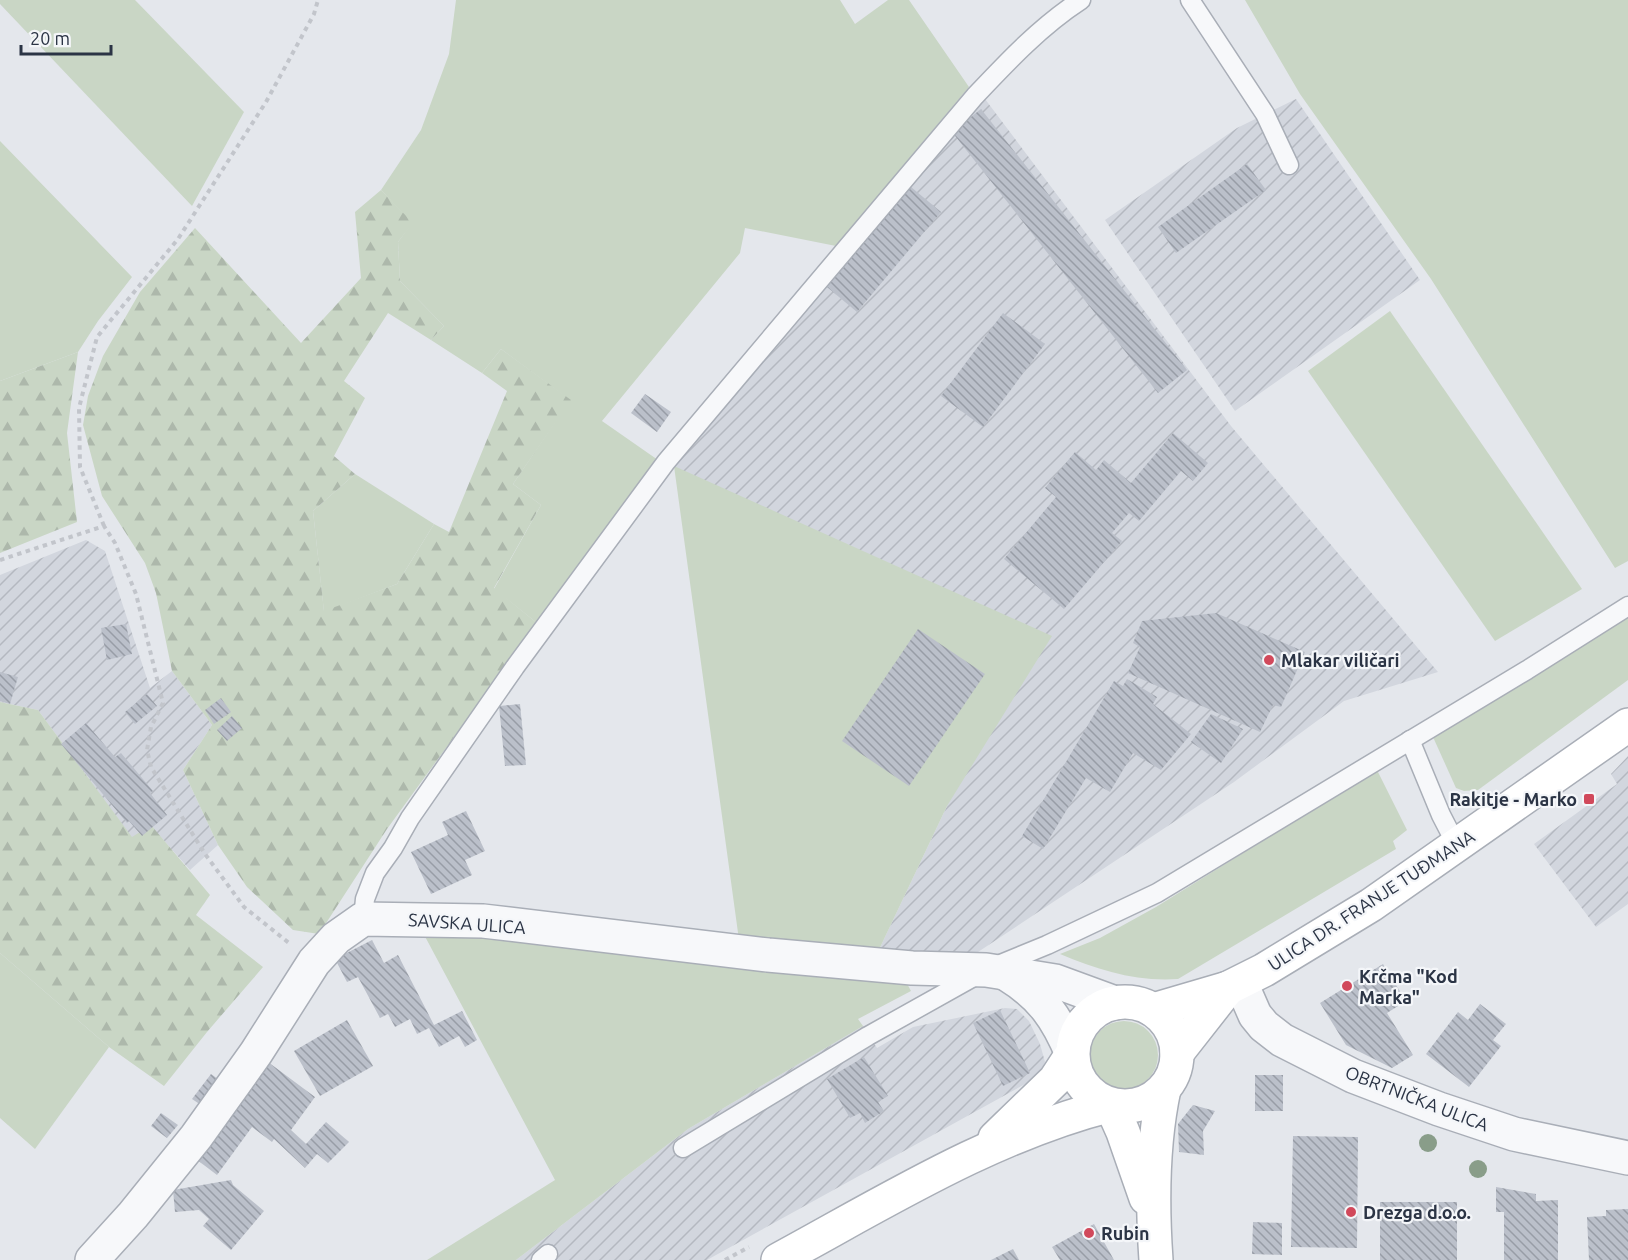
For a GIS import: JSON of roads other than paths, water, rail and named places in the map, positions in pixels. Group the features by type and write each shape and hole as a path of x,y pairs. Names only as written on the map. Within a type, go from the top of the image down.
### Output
{"main road":[{"name":"ULICA DR. FRANJE TUĐMANA","path":"1153,1010 1235,985 1371,904 1628,725"},
{"name":"ULICA DR. FRANJE TUĐMANA","path":"1177,1053 1235,985"},
{"path":"981,1151 1055,1080 1072,1054 1076,1036 1084,1021 1098,1009 1115,1003 1136,1003 1153,1010 1164,1020 1174,1035 1177,1053 1173,1074 1164,1089 1158,1120 1153,1218 1156,1260"},
{"path":"1072,1054 1075,1072 1080,1082 1092,1096 1111,1105 1123,1132 1153,1218"},
{"path":"778,1260 981,1151 1078,1113 1111,1105 1129,1106 1147,1102 1164,1089"}],"street":[{"path":"92,1260 133,1215 196,1137 256,1053 314,962 336,938 363,919"},
{"name":"SAVSKA ULICA","path":"363,919 483,921 768,955 912,968 996,972 1055,981 1115,1003"},
{"path":"996,972 1026,986 1042,1002 1060,1026 1072,1054"},
{"name":"OBRTNIČKA ULICA","path":"1235,985 1264,1026 1282,1040 1353,1076 1439,1110 1514,1134 1628,1158"}],"lane":[{"path":"363,919 365,899 375,873 411,818 515,667 666,462 983,88 1013,55 1064,11 1082,0"},
{"path":"1190,0 1265,114 1290,165"},
{"path":"683,1148 868,1036 1047,945 1157,893 1527,670 1628,606"},
{"path":"1410,740 1457,846"}],"place":[{"name":"Mlakar viličari","path":"1269,660"},
{"name":"Rakitje - Marko","path":"1589,799"},
{"name":"Krčma \"Kod Marka\"","path":"1347,986"},
{"name":"Drezga d.o.o.","path":"1351,1212"},
{"name":"Rubin","path":"1089,1233"}]}
